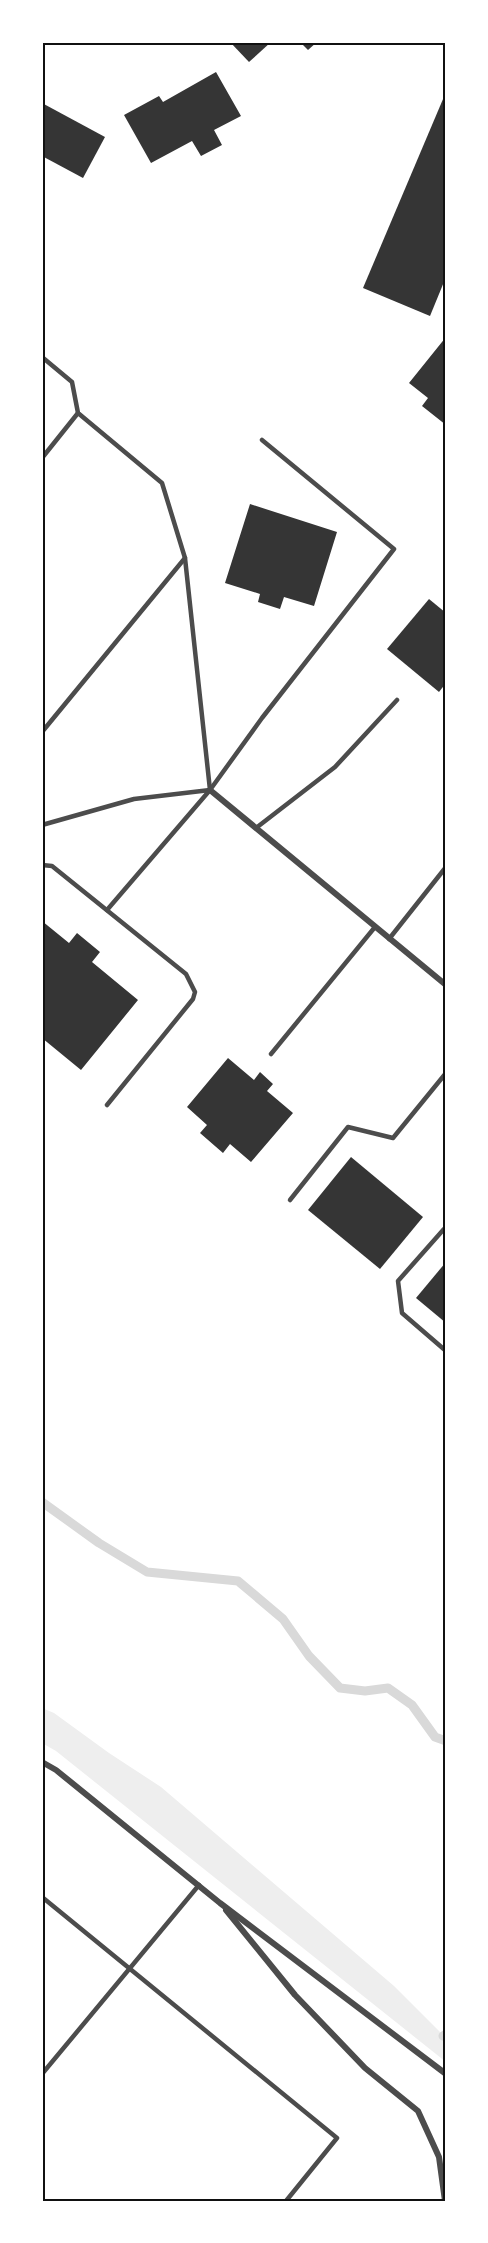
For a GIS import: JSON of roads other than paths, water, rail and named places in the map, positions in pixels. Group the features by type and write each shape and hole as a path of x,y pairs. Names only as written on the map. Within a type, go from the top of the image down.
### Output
{"street":[{"path":"210,790 446,985"},
{"path":"42,1762 56,1770 220,1903 446,2074"},
{"path":"220,1903 295,1995 365,2068 418,2111 440,2157 445,2201"}],"lane":[{"path":"42,357 72,382 78,413 162,483 185,558 210,790"},
{"path":"42,458 78,413"},
{"path":"107,910 210,790 262,718 394,549 262,440"},
{"path":"42,732 185,558"},
{"path":"256,828 335,767 397,700"},
{"path":"42,825 134,799 210,790"},
{"path":"42,865 52,866 186,974 195,992 193,999 107,1105"},
{"path":"389,939 446,867"},
{"path":"271,1054 375,927"},
{"path":"290,1200 348,1127 393,1138 446,1072"},
{"path":"446,1229 398,1281 402,1313 446,1351"},
{"path":"42,2074 199,1885"},
{"path":"42,1897 337,2138 286,2201"}],"waterway":[{"path":"42,1502 99,1543 147,1572 238,1581 283,1619 309,1656 340,1688 365,1691 388,1688 412,1705 435,1737 446,1741"}]}
